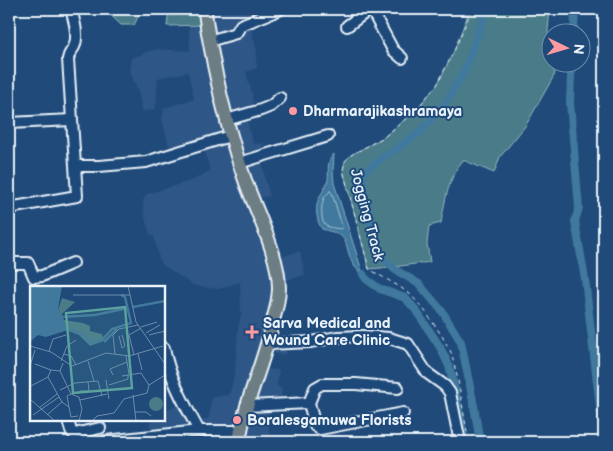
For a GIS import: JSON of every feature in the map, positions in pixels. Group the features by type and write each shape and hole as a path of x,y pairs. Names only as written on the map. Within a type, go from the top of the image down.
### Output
{"main road":[{"path":"205,9 209,41 230,136 271,247 279,287 268,344 246,406 240,437"}],"street":[{"path":"9,208 77,196 68,58 76,41 76,30 71,9"},
{"path":"209,41 236,33 241,25 281,9"},
{"path":"347,26 372,9 393,50 402,58"},
{"path":"226,120 271,106 280,98"},
{"path":"9,123 72,120"},
{"path":"76,166 146,162 230,136"},
{"path":"239,163 328,136"},
{"path":"9,263 28,263 36,282 42,276 73,263"},
{"path":"268,344 311,342 337,337 363,336 389,338 408,344 427,372 445,386 450,393 460,442"},
{"path":"165,354 184,404 199,432"},
{"path":"398,388 356,384 322,384 315,388 309,403 315,426 320,429 403,413"},
{"path":"246,406 309,403"},
{"path":"68,421 74,434 99,424 106,442 199,432 240,437"}],"path":[{"name":"Jogging Track","path":"468,434 451,352 425,311 411,295 369,269 343,170 345,161 351,155 390,132 415,111 437,85 472,9"}],"shaded area":[{"path":"205,9 257,9 251,24 257,50 257,68 246,72 252,93 254,117 247,121 253,144 262,143 266,154 260,156 270,196 253,199 274,259 300,251 305,275 279,282 268,344 286,344 286,354 265,352 260,368 279,370 277,385 282,390 280,405 270,405 269,429 270,441 272,442 215,442 216,431 153,436 150,427 150,421 165,421 165,410 184,404 194,423 209,418 211,400 213,397 227,395 230,392 235,371 238,328 241,315 240,282 219,289 194,286 160,263 154,236 150,234 144,212 143,201 146,194 191,181 210,171 203,144 171,154 162,120 164,108 194,99 188,72 158,78 156,107 153,110 142,111 138,91 129,70 131,58 146,52 156,49 190,51 189,26 203,25"}],"green space":[{"path":"104,9 142,9 134,25 121,25"},
{"path":"169,9 203,9 203,25 167,26"},
{"path":"470,9 550,9 549,22 540,22 540,72 554,72 555,74 526,125 500,157 494,173 463,160 454,174 448,190 441,223 429,226 427,244 430,262 369,269 343,170 345,161 351,155 384,137 415,111 437,85 454,51"}],"water":[{"path":"334,154 334,183 363,274 353,265 346,244 341,236 322,229 317,218 319,198 327,183 329,163"}],"waterway":[{"path":"480,442 461,342 442,311 419,284 394,269 382,257 376,244 363,188 363,172 420,132 445,104 465,70 487,9"},
{"path":"574,22 575,9"},
{"path":"572,72 570,103 579,208 575,221 585,279 604,442"},
{"path":"363,274 366,279 380,289 405,298 415,309 440,347 449,366 464,435"}],"place":[{"name":"Dharmarajikashramaya","path":"293,111"},
{"name":"Sarva Medical and Wound Care Clinic","path":"252,332"},
{"name":"Boralesgamuwa Florists","path":"237,420"}]}
